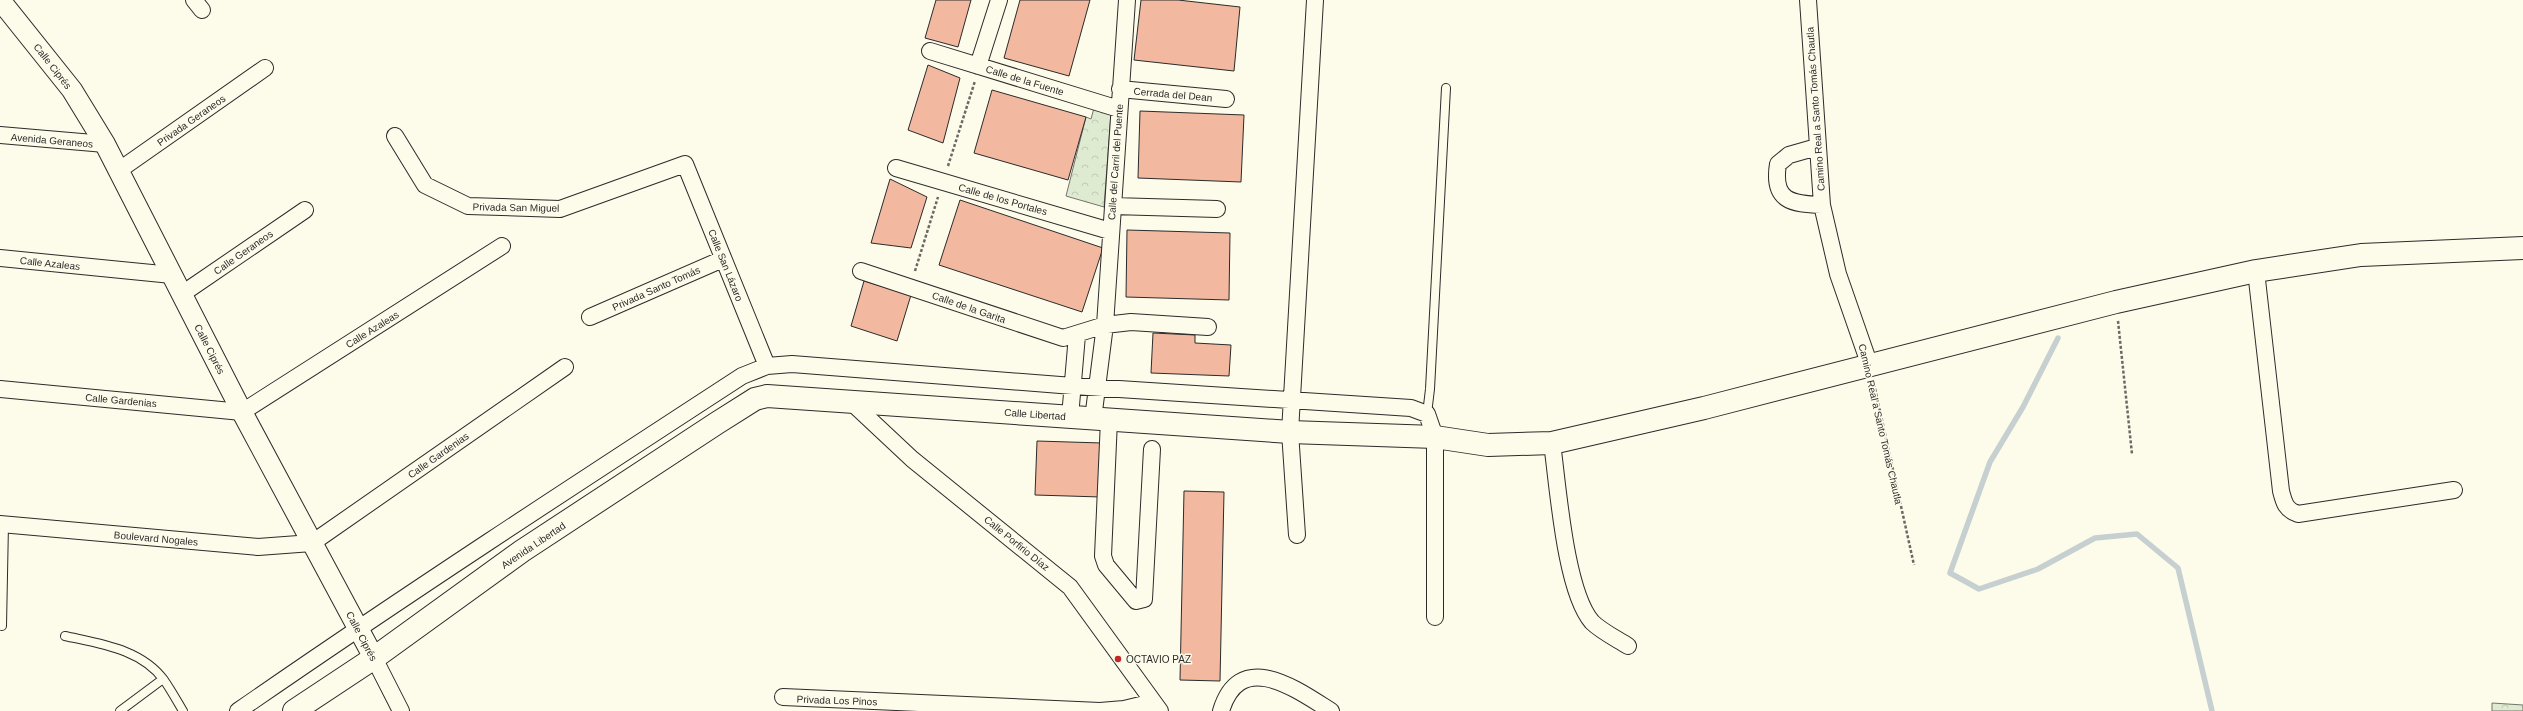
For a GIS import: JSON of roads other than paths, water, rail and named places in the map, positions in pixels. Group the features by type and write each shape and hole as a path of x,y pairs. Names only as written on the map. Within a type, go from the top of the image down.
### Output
{"main road":[{"name":"Calle Libertad","path":"779,395 1290,432 1435,437 1488,445 1552,443 1620,428 1870,366 2116,302 2256,271 2361,255 2523,248"},
{"name":"Avenida Libertad","path":"294,711 374,658 522,551 717,423 755,399 779,395"}],"street":[{"name":"Calle Ciprés","path":"0,0 72,90 105,144 242,412 401,711"},
{"path":"978,66 999,0"},
{"name":"Calle del Carril del Puente","path":"1127,0 1110,231 1105,325 1099,388 1101,419 1103,556 1106,565 1136,601 1144,599 1152,449"},
{"path":"1297,535 1290,432 1316,0"},
{"name":"Camino Real a Santo Tomás Chautla","path":"1808,0 1822,206 1838,274 1870,366"},
{"name":"Calle de la Fuente","path":"930,51 1120,109"},
{"name":"Privada Geraneos","path":"118,171 265,68"},
{"name":"Cerrada del Dean","path":"1120,89 1226,99"},
{"name":"Avenida Geraneos","path":"0,135 105,144"},
{"name":"Privada San Miguel","path":"395,136 425,184 468,206 560,209 686,164"},
{"path":"1817,146 1790,156 1778,164 1775,180 1780,193 1795,204 1822,206"},
{"name":"Calle San Lázaro","path":"686,164 767,366"},
{"name":"Calle de los Portales","path":"896,168 1110,231"},
{"path":"1113,206 1217,209"},
{"name":"Calle Geraneos","path":"182,294 305,210"},
{"name":"Calle Azaleas","path":"242,412 502,246"},
{"name":"Calle Azaleas","path":"0,258 172,275"},
{"name":"Privada Santo Tomás","path":"590,317 723,259"},
{"name":"Calle de la Garita","path":"861,271 1049,334 1063,338 1077,335"},
{"path":"2256,271 2281,492 2288,508 2298,514 2454,490"},
{"path":"1070,417 1077,335 1105,325 1130,322 1208,327"},
{"path":"238,711 358,628 742,376 767,366 792,364 1099,388 1411,408 1427,414 1435,437 1435,617"},
{"name":"Calle Gardenias","path":"312,543 565,367"},
{"name":"Calle Gardenias","path":"0,389 242,412"},
{"name":"Calle Porfirio Díaz","path":"849,400 912,459 1070,587 1156,706"},
{"path":"1552,443 1572,579 1580,601 1592,622 1628,646"},
{"name":"Boulevard Nogales","path":"2,524 258,547 312,543"},
{"path":"1221,711 1230,690 1240,681 1251,677 1274,679 1308,696 1332,711"},
{"name":"Privada Los Pinos","path":"783,698 1100,711 1156,706"}],"lane":[{"path":"1427,414 1430,389 1446,88"},
{"path":"2,524 2,626"},
{"path":"66,636 113,646 138,657 163,679 184,711"},
{"path":"120,711 163,679"}],"waterway":[{"path":"2058,338 2023,407 1990,462 1950,573 1979,589 2038,569 2095,538 2137,534 2178,568 2212,711"}],"place":[{"name":"OCTAVIO PAZ","path":"1118,659"}]}
